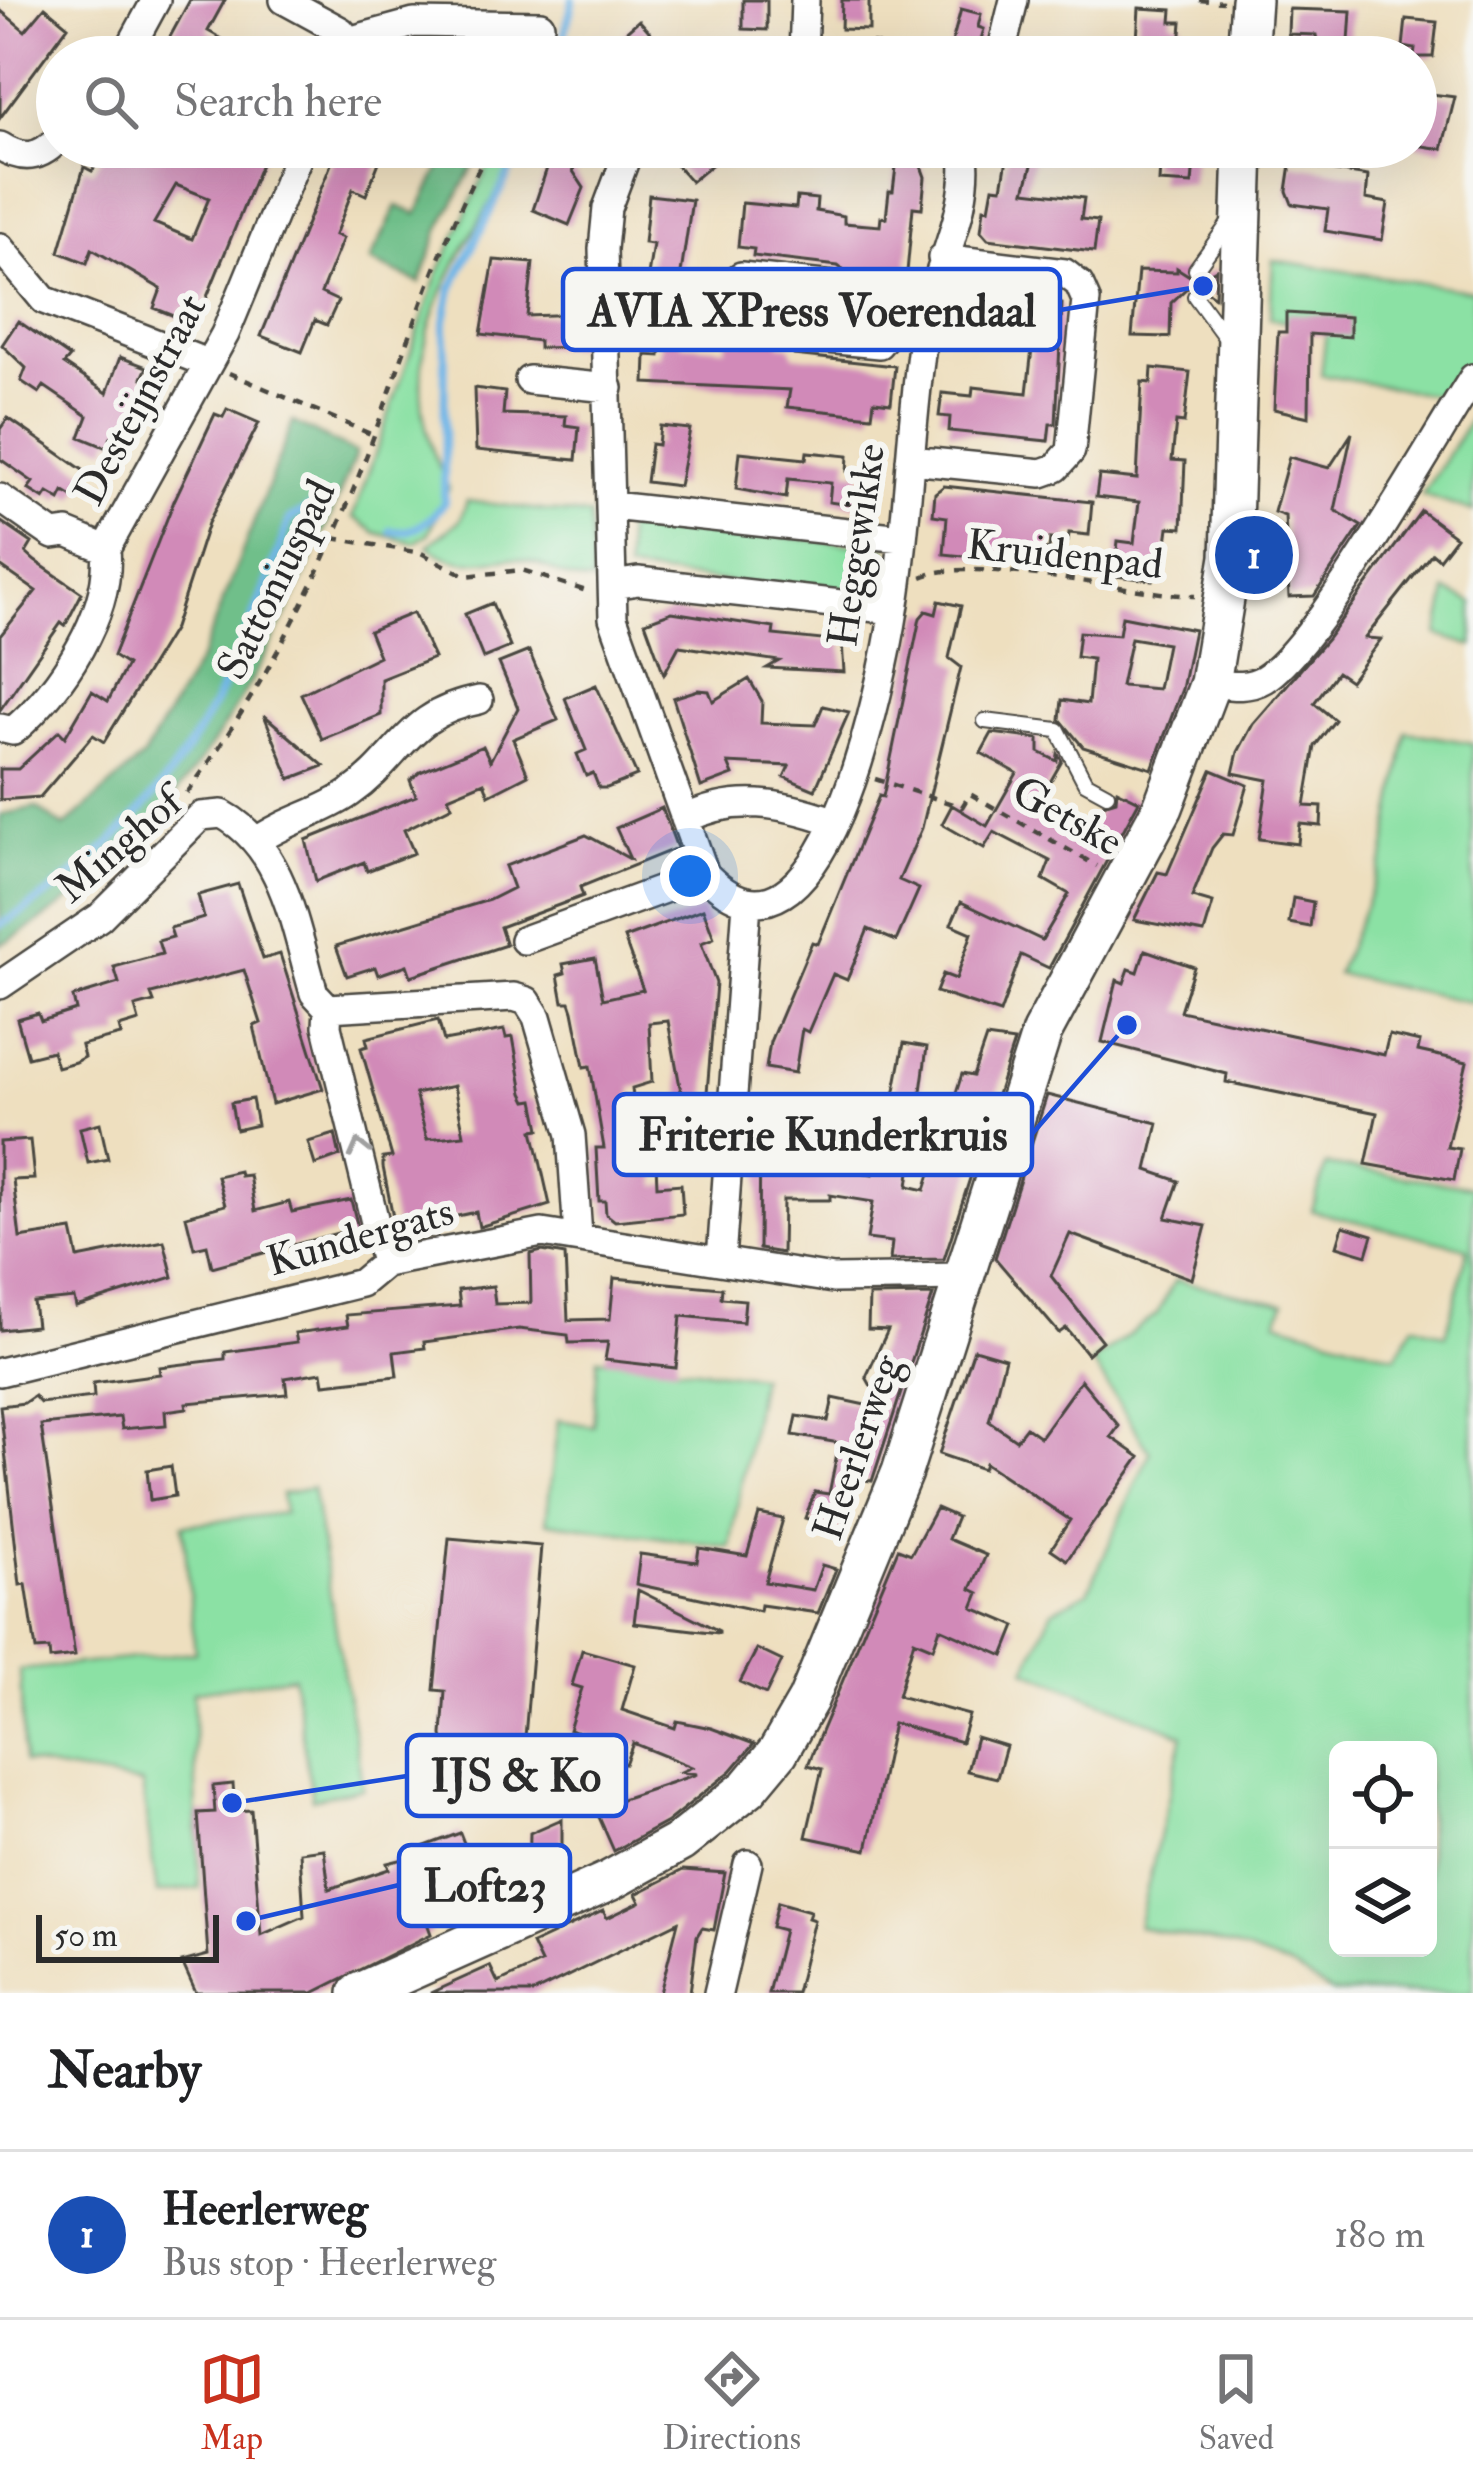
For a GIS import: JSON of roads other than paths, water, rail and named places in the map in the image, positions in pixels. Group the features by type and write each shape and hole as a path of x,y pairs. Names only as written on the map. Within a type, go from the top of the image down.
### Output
{"main road":[{"path":"1239,1 1244,36"},
{"name":"Heerlerweg","path":"359,1993 639,1866 730,1806 766,1768 808,1700 887,1513 1042,1032 1124,880 1210,683 1226,597 1244,168"}],"street":[{"path":"136,36 156,0"},
{"path":"284,0 343,36"},
{"path":"796,36 805,0"},
{"path":"1005,36 1014,0"},
{"path":"379,36 414,22 540,25"},
{"path":"0,146 29,157 36,155"},
{"name":"Desteijnstraat","path":"0,728 13,731 34,712 93,623 109,577 106,549 225,334 293,168"},
{"path":"622,168 607,208 613,618 705,874 746,903 722,1258"},
{"name":"Heggewikke","path":"746,903 762,904 795,890 814,864 866,738 899,577 924,329 963,194 962,168"},
{"path":"0,247 44,300 207,364"},
{"path":"910,460 1042,473 1056,468 1071,451 1086,300 1079,284 1065,273 942,259"},
{"path":"742,276 832,286 830,305 887,314 893,325 879,344 805,337 807,321 737,310 742,276"},
{"path":"893,325 924,329"},
{"path":"1210,683 1248,685 1278,668 1324,610 1473,378"},
{"path":"530,380 609,388"},
{"path":"0,497 52,536 67,533 106,549"},
{"path":"612,506 902,538"},
{"path":"613,585 638,581 894,610"},
{"path":"385,1263 327,1026 328,1008 314,993 278,874 257,841 350,794 410,729 446,706 478,700"},
{"path":"685,819 705,808 748,802 790,806 833,821"},
{"name":"Minghof","path":"0,985 100,917 201,816 222,814 257,841"},
{"path":"524,940 705,874"},
{"path":"328,1008 514,997 527,1001 537,1017 571,1135 578,1236"},
{"name":"Kundergats","path":"0,1372 361,1283 385,1263 542,1233 833,1279 963,1277"},
{"path":"718,1993 748,1864"}],"lane":[{"path":"1196,268 1243,204"},
{"path":"1195,296 1239,355"},
{"path":"985,721 1058,730 1085,782 1107,794"}],"waterway":[{"path":"564,36 573,0"},
{"path":"391,531 421,525 444,503 445,321 451,290 512,168"},
{"path":"0,925 59,886 109,844 186,752 242,645 290,519 312,507"}],"place":[{"name":"AVIA XPress Voerendaal","path":"1203,286"},
{"name":"Heerlerweg","path":"1254,555"},
{"name":"Friterie Kunderkruis","path":"1127,1025"},
{"name":"IJS & Ko","path":"232,1803"},
{"name":"Loft23","path":"246,1921"}]}
